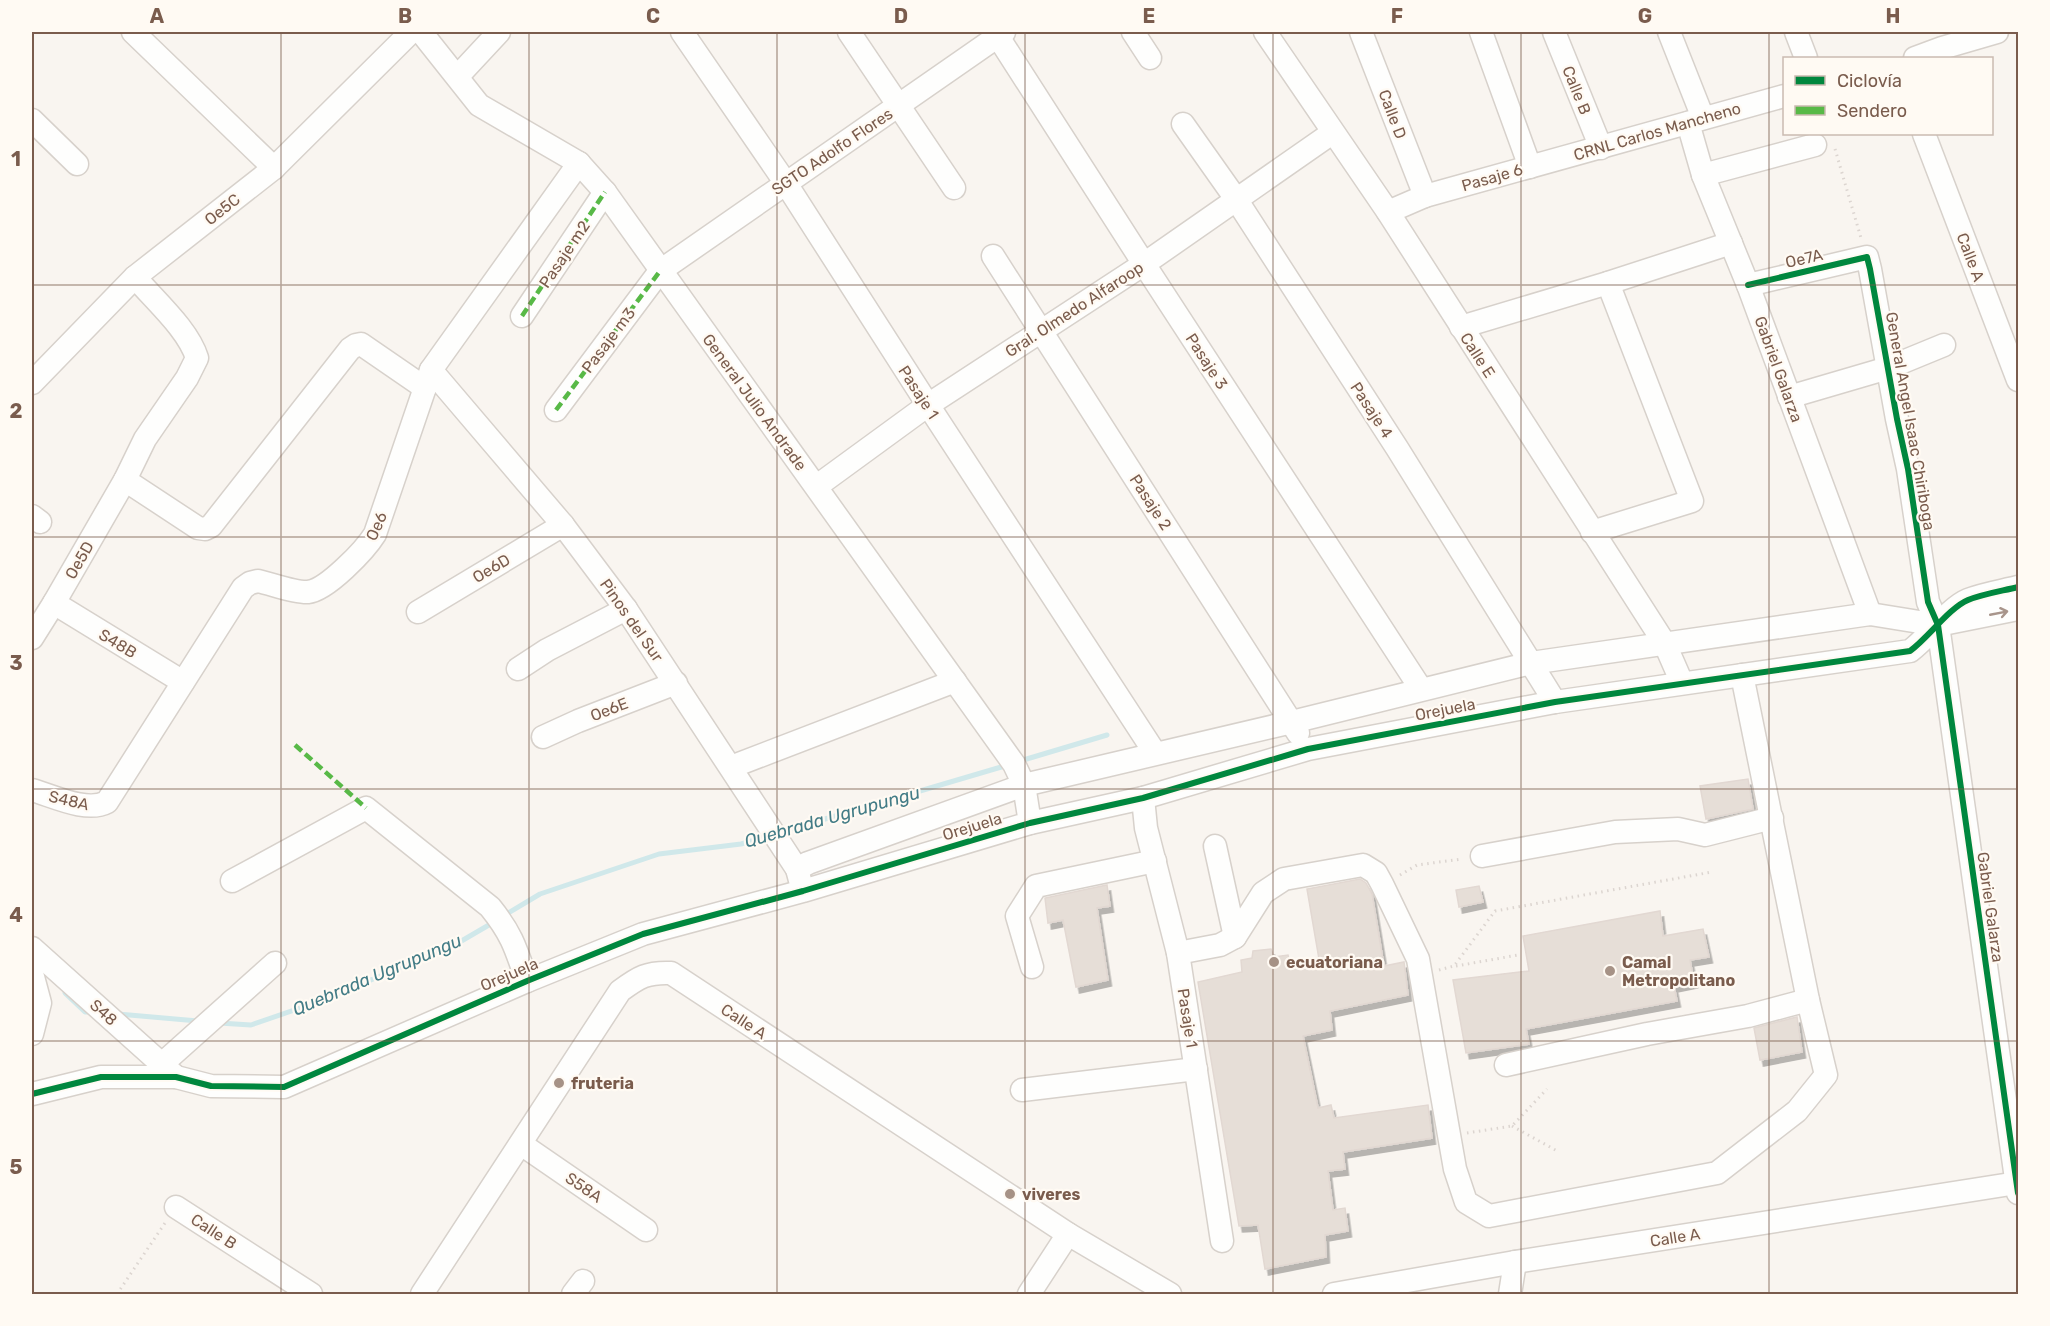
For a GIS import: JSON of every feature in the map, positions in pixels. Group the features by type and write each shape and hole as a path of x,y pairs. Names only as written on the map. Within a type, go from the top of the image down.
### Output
{"street":[{"path":"133,32 274,168"},
{"name":"Oe5C","path":"32,383 135,278 274,168 411,32"},
{"name":"General Julio Andrade","path":"421,32 458,76 474,100 579,163 605,192 1014,764 1024,785 1030,823"},
{"path":"458,76 499,32"},
{"name":"Pasaje 1","path":"682,32 786,182 1155,753"},
{"path":"849,32 954,188"},
{"path":"1133,32 1150,58"},
{"name":"Calle E","path":"1265,32 1388,212 1665,644 1682,683"},
{"name":"Calle D","path":"1361,32 1425,196"},
{"name":"Pasaje 6","path":"1388,212 1425,196 1530,167 1481,32"},
{"name":"Calle B","path":"1554,32 1601,148"},
{"name":"Gabriel Galarza","path":"1669,32 1696,120 1703,175 1748,285 1870,614"},
{"path":"1796,32 1806,57"},
{"path":"1916,57 1939,40 1997,32"},
{"name":"SGTO Adolfo Flores","path":"660,271 999,33"},
{"name":"Pasaje 3","path":"999,33 1144,264 1421,689"},
{"name":"CRNL Carlos Mancheno","path":"1530,167 1783,97"},
{"path":"32,120 77,164"},
{"name":"Pasaje 4","path":"1183,124 1236,199 1397,448 1555,702"},
{"name":"Gral. Olmedo Alfaroop","path":"817,486 928,405 1144,264 1332,133"},
{"name":"Calle A","path":"1924,135 2019,380"},
{"path":"1703,175 1824,145"},
{"name":"Oe6","path":"107,802 243,588 258,581 306,592 315,591 325,585 368,545 375,534 428,379 579,163"},
{"name":"Pasaje m2","path":"522,316 605,192"},
{"path":"1461,327 1731,243"},
{"name":"Pasaje 2","path":"993,256 1308,749"},
{"name":"Oe7A","path":"1748,285 1867,257"},
{"name":"General Angel Isaac Chiriboga","path":"1867,257 1908,469 1928,602 1938,625"},
{"name":"Pasaje m3","path":"556,410 660,271"},
{"name":"Oe5D","path":"32,638 124,480 144,439 187,378 197,358 194,346 135,278"},
{"path":"1592,532 1692,501 1608,283"},
{"name":"Pinos del Sur","path":"124,480 198,528 205,529 211,526 356,345 361,344 428,379 563,525 626,609 797,869 803,891"},
{"path":"1789,397 1888,368 1944,345"},
{"name":"Oe6D","path":"418,612 563,525"},
{"name":"Orejuela","path":"32,1094 101,1077 169,1070 211,1086 284,1087 527,981 643,934 803,891 1030,823 1143,798 1308,749 1555,702 1910,651 1924,641 1938,625 1966,601 2019,587"},
{"name":"S48B","path":"54,603 183,682"},
{"path":"518,669 547,650 626,609"},
{"path":"797,869 808,863 1024,785 1531,663 1870,614 1938,625 2019,609"},
{"name":"Gabriel Galarza","path":"1938,625 2018,1188"},
{"path":"1178,953 1220,945 1235,937 1263,893 1284,879 1364,865 1376,873 1418,959 1455,1169 1466,1202 1489,1216 1717,1173 1797,1112 1826,1075 1808,1000 1742,675"},
{"path":"730,767 955,681"},
{"name":"Oe6E","path":"543,737 676,682"},
{"name":"S48A","path":"32,790 87,807 99,806 107,802"},
{"name":"Pasaje 1","path":"1143,798 1146,828 1178,953 1222,1241"},
{"path":"232,881 366,808 490,907 513,940 527,981"},
{"path":"1482,856 1615,832 1678,829 1705,835 1772,818"},
{"path":"1215,846 1235,937"},
{"path":"1032,967 1017,916 1036,886 1155,861"},
{"name":"S48","path":"32,948 169,1070"},
{"path":"169,1070 274,963"},
{"name":"Calle A","path":"422,1294 620,991 639,977 656,972 671,973 1068,1234 1168,1294"},
{"path":"32,973 40,1003 32,1034"},
{"path":"1506,1065 1647,1034 1748,1016 1808,1000"},
{"path":"1022,1090 1196,1069"},
{"name":"S58A","path":"521,1144 646,1230"},
{"name":"Calle A","path":"1334,1294 1515,1262 2018,1188"},
{"name":"Calle B","path":"176,1207 311,1294"},
{"path":"1029,1294 1068,1234"},
{"path":"1510,1294 1515,1262"}],"path":[{"path":"1824,145 1867,257"},
{"path":"1382,884 1417,865 1482,856"},
{"path":"1454,966 1495,911 1712,872"},
{"path":"1421,974 1518,955"},
{"path":"1487,1130 1512,1126 1547,1089"},
{"path":"1512,1126 1559,1152"}],"building":[{"path":"1748,779 1753,809 1706,819 1700,786"},
{"path":"1360,879 1366,883 1372,894 1384,966 1404,962 1408,995 1330,1011 1332,1030 1303,1036 1318,1108 1331,1105 1334,1118 1428,1105 1432,1138 1343,1152 1345,1169 1328,1171 1333,1210 1345,1208 1348,1231 1325,1235 1326,1257 1265,1269 1258,1225 1239,1226 1198,982 1242,972 1241,960 1252,958 1253,951 1271,949 1274,957 1288,955 1291,968 1319,959 1307,889"},
{"path":"1107,885 1110,906 1097,908 1108,980 1076,987 1063,920 1048,923 1045,898"},
{"path":"1479,886 1483,902 1459,907 1456,890"},
{"name":"Camal Metropolitano","path":"1660,911 1663,936 1703,929 1709,957 1690,960 1694,982 1674,986 1677,1001 1526,1029 1529,1044 1466,1053 1453,980 1529,971 1523,936"},
{"path":"1797,1017 1802,1052 1760,1060 1754,1028"}],"waterway":[{"name":"Quebrada Ugrupungu","path":"1020,761 1107,735"},
{"name":"Quebrada Ugrupungu","path":"781,832 1008,765"},
{"name":"Quebrada Ugrupungu","path":"505,915 540,894 659,854 741,844 769,836"},
{"name":"Quebrada Ugrupungu","path":"219,1023 251,1025 326,999 458,943 494,922"},
{"name":"Quebrada Ugrupungu","path":"65,993 85,1012 93,1012"},
{"name":"Quebrada Ugrupungu","path":"118,1014 198,1021"}],"marked path":[{"path":"522,316 605,192"},
{"path":"556,410 660,271"},
{"path":"295,745 366,808"}],"cycle path":[{"path":"1748,285 1867,257 1908,469 1928,602 1938,625 2018,1193"},
{"path":"32,1094 101,1077 176,1077 211,1086 284,1087 527,981 643,934 803,891 1030,823 1143,798 1308,749 1555,702 1910,651 1961,604 1980,596 2018,587"}],"place":[{"name":"ecuatoriana","path":"1274,962"},
{"name":"Camal Metropolitano","path":"1610,971"},
{"name":"fruteria","path":"559,1083"},
{"name":"viveres","path":"1010,1194"}]}
